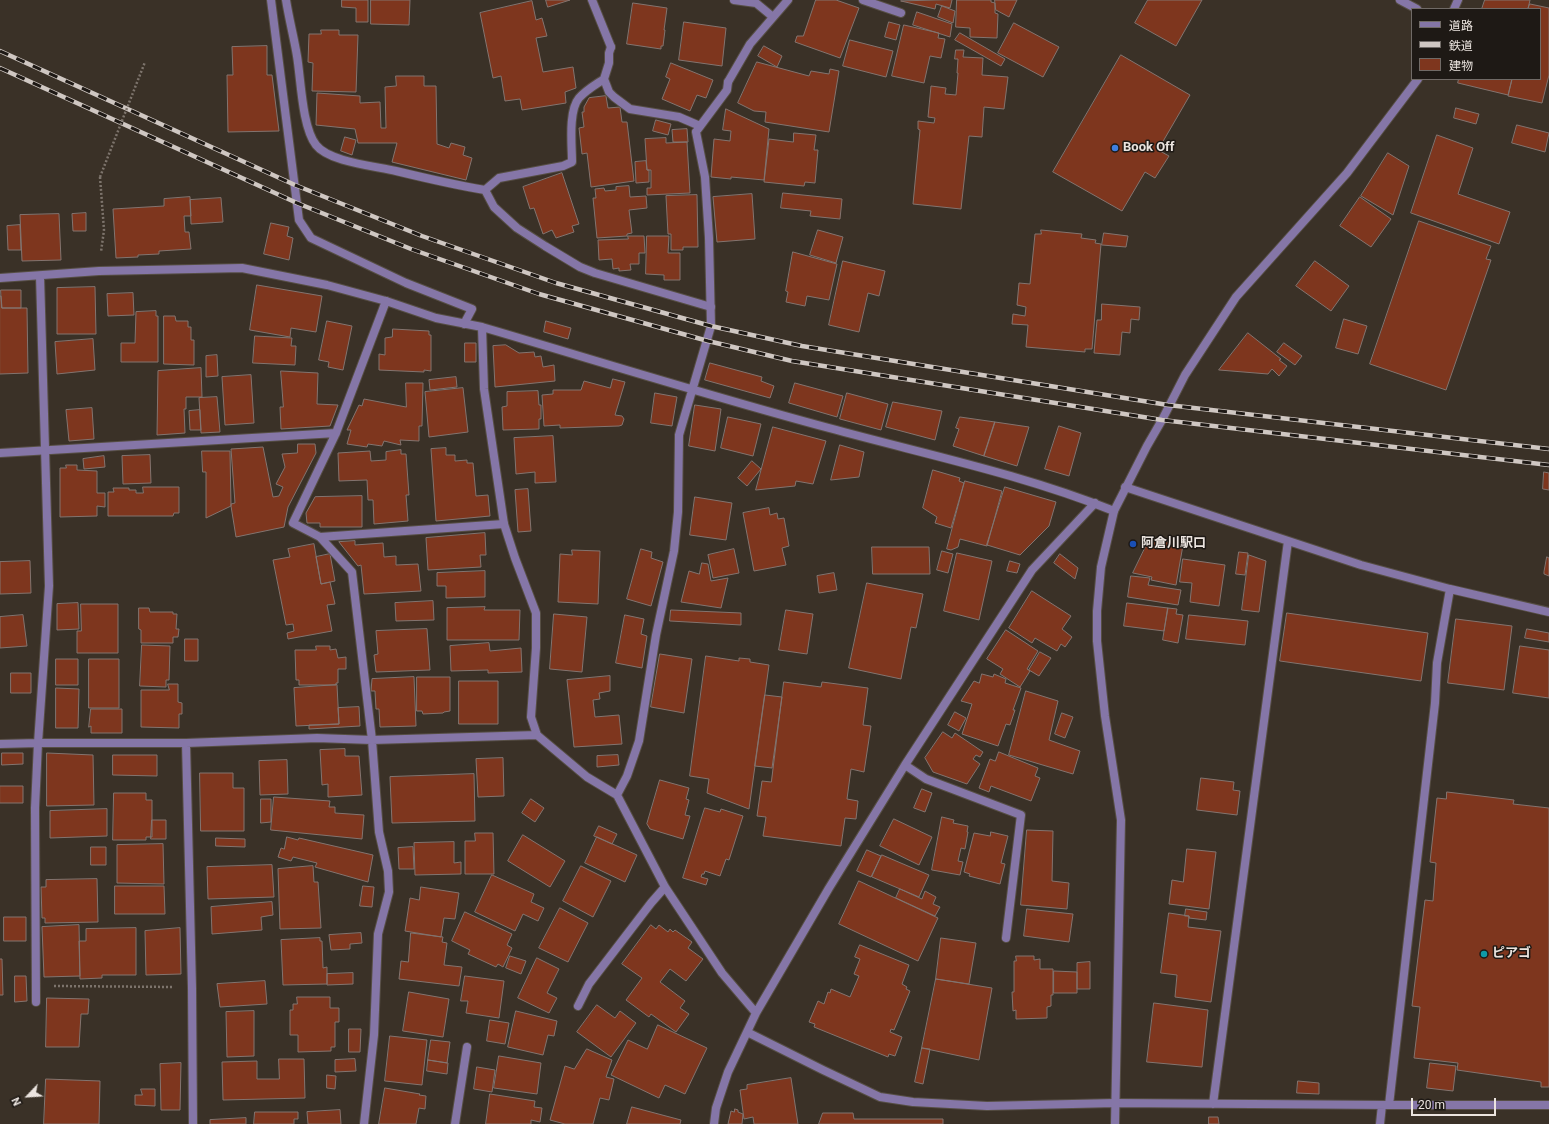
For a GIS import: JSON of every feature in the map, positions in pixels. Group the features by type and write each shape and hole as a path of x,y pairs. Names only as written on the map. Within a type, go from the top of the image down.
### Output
{"street":[{"path":"271,0 299,220 311,238 406,283 472,309 464,324"},
{"path":"286,0 297,55 309,132 317,146 328,153 355,163 485,190 499,178 563,166 572,162 572,122 578,99 591,87 604,79"},
{"path":"592,0 611,47 609,53 609,63 604,79 609,92 630,108 679,117 698,129"},
{"path":"734,0 756,3 773,17"},
{"path":"617,795 627,776 639,741 656,635 674,551 678,512 679,435 712,326 705,177 698,129 728,90 728,82 750,44 788,0"},
{"path":"863,0 880,3 901,13"},
{"path":"1400,0 1415,8"},
{"path":"1115,1124 1121,820 1104,716 1097,641 1097,611 1101,567 1114,511 1125,487 1185,375 1236,297 1347,173 1417,80"},
{"path":"485,190 494,207 517,228 580,266 595,272 711,307"},
{"path":"0,278 99,271 242,268 326,284 386,301 436,318 482,327 692,389 827,427 965,463 1034,483 1095,503 1114,511"},
{"path":"36,1002 35,808 48,586 40,276"},
{"path":"364,1124 374,1035 378,934 389,892 388,871 379,832 372,740 352,572 320,537 293,523 336,432 386,301"},
{"path":"482,327 484,389 504,524 536,613 536,648 531,717 537,735 587,777 617,795 665,887 722,973 756,1013"},
{"path":"0,453 336,432"},
{"path":"1125,487 1361,565 1450,589 1549,612"},
{"path":"714,1124 716,1108 728,1072 756,1013 829,888 905,765 1032,570 1095,503"},
{"path":"320,537 504,524"},
{"path":"1214,1104 1288,541"},
{"path":"1380,1124 1386,1105 1435,703 1437,663 1450,589"},
{"path":"0,744 186,743 317,738 361,738 372,740 537,735"},
{"path":"186,743 192,988 193,1124"},
{"path":"905,765 926,779 1022,815 1006,938"},
{"path":"578,1006 590,984 651,903 665,887"},
{"path":"747,1032 880,1097 913,1102 987,1106 1115,1103 1549,1105"},
{"path":"455,1124 467,1047"}],"path":[{"path":"99,271 104,230 100,177 145,62"},
{"path":"36,986 192,988"}],"building":[{"path":"342,0 368,0 368,22 356,22 356,8 342,7"},
{"path":"371,0 410,0 409,25 371,24"},
{"path":"546,0 570,0 548,7"},
{"path":"816,0 836,0 859,8 840,58 795,42 797,36 803,36"},
{"path":"952,0 950,8 936,4 935,9 901,1"},
{"path":"957,0 991,0 991,2 995,3 995,13 998,14 997,38 970,37 970,28 956,27"},
{"path":"995,0 1017,0 1009,17 996,10"},
{"path":"1148,0 1202,0 1176,46 1135,23"},
{"path":"1485,0 1530,0 1528,8 1482,8"},
{"path":"532,1 536,20 542,18 547,36 536,38 543,72 573,67 576,88 565,92 566,103 522,110 520,99 505,101 501,76 493,78 480,13"},
{"path":"633,3 667,8 663,46 661,46 661,49 627,44"},
{"path":"1530,4 1549,8 1549,75 1542,103 1508,96 1512,80 1541,80 1541,8 1528,8"},
{"path":"942,6 955,11 953,23 938,17"},
{"path":"917,12 952,24 950,37 913,25"},
{"path":"684,22 726,28 722,66 679,60"},
{"path":"889,22 900,25 896,40 885,37"},
{"path":"1014,23 1059,47 1043,77 998,53"},
{"path":"904,25 939,33 938,38 945,39 941,58 930,56 924,83 892,76"},
{"path":"321,30 339,30 339,35 358,35 356,92 312,91 313,63 308,62 309,34 321,34"},
{"path":"960,33 1005,59 1001,66 955,40"},
{"path":"850,40 893,51 886,77 843,66"},
{"path":"267,46 267,75 272,75 279,131 228,132 227,75 233,75 232,47"},
{"path":"764,46 782,56 777,67 758,56"},
{"path":"956,50 964,50 963,57 983,58 982,75 1008,77 1004,109 984,107 982,137 969,136 961,209 913,204 920,130 918,129 918,121 934,123 935,118 928,117 931,86 946,88 945,94 956,95 958,59 955,59"},
{"path":"1121,55 1190,95 1158,150 1169,156 1155,178 1145,172 1122,211 1053,172"},
{"path":"757,62 809,76 811,71 829,74 830,69 839,71 829,132 765,122 766,112 754,111 738,103"},
{"path":"671,63 713,80 706,98 697,95 690,111 662,99 670,79 666,77"},
{"path":"396,76 424,76 424,86 436,86 437,144 449,148 451,143 465,147 463,155 472,158 466,180 392,162 397,143 358,143 355,129 316,125 317,93 360,96 360,103 380,102 381,128 386,128 385,87 396,86"},
{"path":"1459,80 1512,80 1508,95 1458,83"},
{"path":"606,96 608,108 620,107 622,122 627,122 634,181 591,187 587,153 582,154 579,128 584,127 582,112 584,112 584,107 589,98"},
{"path":"1456,108 1479,114 1476,124 1454,118"},
{"path":"726,109 769,129 764,180 711,177 714,139 730,141 731,131 723,130"},
{"path":"656,120 671,124 668,135 653,131"},
{"path":"1517,125 1549,133 1545,152 1512,143"},
{"path":"687,129 688,142 673,142 672,130"},
{"path":"794,133 816,135 814,150 818,150 815,183 805,182 804,186 764,182 769,139 793,142"},
{"path":"1437,135 1473,148 1458,194 1510,212 1499,244 1411,213"},
{"path":"345,137 356,140 352,155 341,151"},
{"path":"666,138 666,143 687,142 690,193 647,195 647,188 651,188 651,170 647,170 645,139"},
{"path":"1388,153 1409,166 1393,215 1361,196"},
{"path":"646,161 647,170 649,170 649,182 636,183 635,162"},
{"path":"562,173 579,224 572,226 574,232 556,238 552,230 543,234 534,208 530,209 523,187"},
{"path":"629,186 630,197 646,196 647,208 629,210 632,233 627,234 627,236 597,238 593,198 596,198 595,189 604,188 605,191 616,190 616,187"},
{"path":"783,193 842,199 840,219 810,216 811,211 781,208"},
{"path":"752,194 755,239 717,242 713,197"},
{"path":"697,195 698,247 683,247 683,250 671,250 671,234 668,234 666,196"},
{"path":"190,197 191,216 184,216 185,232 189,232 191,249 159,251 159,254 116,258 113,209 164,206 164,199"},
{"path":"1360,197 1391,219 1371,247 1340,226"},
{"path":"221,198 223,222 191,224 190,200"},
{"path":"86,213 86,231 73,231 72,214"},
{"path":"59,214 61,260 22,261 20,215"},
{"path":"1419,221 1491,246 1486,259 1491,260 1446,390 1370,364"},
{"path":"271,223 289,227 287,236 293,238 289,260 264,254"},
{"path":"20,225 21,250 8,250 7,226"},
{"path":"818,230 843,237 836,263 810,255"},
{"path":"1041,230 1082,234 1081,238 1096,240 1095,243 1101,244 1092,349 1085,349 1085,352 1026,347 1028,325 1012,324 1013,314 1025,316 1026,307 1017,305 1019,283 1030,284 1035,234 1041,234"},
{"path":"1104,233 1128,236 1126,247 1102,245"},
{"path":"628,236 644,236 645,253 639,253 639,264 630,264 631,270 619,271 619,268 613,269 612,259 599,260 598,240 628,239"},
{"path":"647,236 669,236 668,253 680,253 680,280 664,280 664,275 646,274"},
{"path":"793,252 837,264 829,300 807,296 805,306 786,302 788,292 786,291"},
{"path":"843,261 885,271 879,296 868,293 859,332 829,325"},
{"path":"1315,261 1349,286 1331,311 1296,286"},
{"path":"257,285 322,296 316,332 291,328 290,337 250,330"},
{"path":"95,287 96,334 57,334 57,288"},
{"path":"1,290 21,290 21,308 2,308"},
{"path":"133,293 134,315 108,316 107,294"},
{"path":"0,296 2,308 27,308 28,373 0,374"},
{"path":"1102,304 1140,307 1139,320 1131,319 1130,333 1122,332 1120,355 1094,353 1097,320 1101,320"},
{"path":"156,311 156,316 158,316 158,362 121,362 121,343 135,343 136,312"},
{"path":"164,316 175,316 176,321 188,321 188,327 191,327 191,340 194,340 194,365 164,364"},
{"path":"1344,319 1367,326 1358,354 1336,348"},
{"path":"327,321 352,326 343,370 328,367 329,362 319,360"},
{"path":"546,321 571,328 568,339 544,332"},
{"path":"393,329 429,331 429,335 431,335 431,371 379,370 379,354 385,355 385,338 392,337"},
{"path":"1248,333 1281,359 1279,360 1287,366 1279,376 1272,369 1268,374 1219,370"},
{"path":"255,336 292,338 291,346 296,346 295,365 253,363"},
{"path":"93,339 95,370 57,374 55,342"},
{"path":"465,343 476,343 476,362 465,362"},
{"path":"1284,343 1302,356 1295,365 1277,352"},
{"path":"506,345 519,353 534,352 535,357 541,356 543,367 554,365 555,381 495,387 493,346"},
{"path":"217,355 218,376 206,377 206,356"},
{"path":"710,363 762,377 761,381 774,386 770,398 705,380"},
{"path":"201,368 202,397 186,397 186,409 184,409 185,433 157,435 158,371"},
{"path":"281,371 318,373 317,404 338,405 330,426 281,429 280,407 283,407"},
{"path":"251,375 254,423 225,425 222,377"},
{"path":"456,377 457,387 430,390 429,380"},
{"path":"613,379 625,382 615,415 622,416 624,419 622,425 560,428 560,425 544,426 542,395 553,394 553,390 581,390 584,381 610,388"},
{"path":"406,383 423,383 422,426 419,426 419,441 400,440 401,445 384,441 382,446 368,444 367,447 347,444 351,430 347,430 359,405 362,406 364,399 406,407"},
{"path":"795,383 843,396 837,417 789,403"},
{"path":"463,388 468,432 429,437 425,392"},
{"path":"538,391 539,405 541,405 539,429 503,430 502,407 507,406 507,392"},
{"path":"655,393 677,397 672,426 651,423"},
{"path":"847,393 888,404 881,430 840,419"},
{"path":"217,397 220,432 201,433 199,398"},
{"path":"893,402 942,411 935,440 886,427"},
{"path":"695,405 721,409 715,451 689,446"},
{"path":"92,408 94,439 69,441 66,410"},
{"path":"200,410 201,430 190,430 189,411"},
{"path":"728,417 761,424 753,456 721,448"},
{"path":"960,417 995,422 984,456 953,446 959,429 956,428"},
{"path":"995,422 1029,427 1017,466 984,456"},
{"path":"1059,426 1081,433 1069,476 1045,469"},
{"path":"773,427 826,441 813,484 796,481 795,486 756,490"},
{"path":"553,436 556,482 535,483 535,472 516,474 514,438"},
{"path":"298,444 315,444 316,453 288,507 284,527 236,537 231,506 231,504 235,503 231,449 263,447 273,497 279,496 283,487 276,484 285,467 282,454 297,453"},
{"path":"840,445 864,452 859,477 831,480"},
{"path":"446,448 446,455 455,455 455,461 467,460 467,463 473,463 476,496 488,495 490,516 436,521 431,449"},
{"path":"401,450 401,454 406,454 409,495 406,495 408,521 374,524 373,500 368,500 367,480 339,481 338,453 370,451 371,461 386,460 386,452"},
{"path":"202,451 230,451 231,506 206,518 206,472 203,472"},
{"path":"150,455 151,483 123,484 122,456"},
{"path":"104,456 105,467 84,469 83,459"},
{"path":"752,461 761,469 747,486 738,478"},
{"path":"66,465 77,465 77,470 97,471 97,493 105,493 105,507 97,506 97,516 60,517 60,468 66,468"},
{"path":"933,470 960,478 959,481 964,483 951,528 935,523 937,517 923,508"},
{"path":"1544,472 1549,473 1549,490 1543,489"},
{"path":"965,481 1002,491 987,546 960,539 958,547 951,550 947,549"},
{"path":"143,487 179,487 179,513 174,513 173,516 108,516 108,492 114,492 113,488 129,488 129,490 136,490 136,493 143,493"},
{"path":"1005,487 1056,502 1049,526 1020,555 987,545"},
{"path":"528,489 531,531 518,532 515,490"},
{"path":"362,496 362,527 320,527 320,523 307,523 306,513 315,497"},
{"path":"695,497 732,503 726,540 690,535"},
{"path":"769,508 770,515 777,513 778,519 784,518 789,546 782,548 786,565 754,571 743,513"},
{"path":"485,533 486,555 480,555 481,567 428,570 426,538"},
{"path":"1150,538 1183,545 1176,585 1151,580 1152,577 1133,573"},
{"path":"355,541 355,545 383,543 384,557 396,556 396,565 418,564 421,591 364,594 361,565 358,566 339,542"},
{"path":"314,544 321,584 330,582 335,604 327,605 332,631 288,639 287,633 294,631 293,624 286,625 273,560 290,557 288,549"},
{"path":"872,547 929,547 930,574 873,574"},
{"path":"641,549 652,552 651,558 663,562 651,606 627,599"},
{"path":"734,549 739,573 713,578 708,555"},
{"path":"572,550 600,551 598,604 558,602 560,554 572,555"},
{"path":"942,551 953,554 948,573 937,570"},
{"path":"1239,552 1248,553 1245,575 1236,574"},
{"path":"957,553 992,561 979,620 944,611"},
{"path":"330,554 335,581 321,584 316,557"},
{"path":"1060,554 1078,568 1075,579 1054,563"},
{"path":"1249,555 1266,561 1259,612 1242,610"},
{"path":"1547,557 1549,558 1549,576 1544,574"},
{"path":"1183,559 1225,565 1219,606 1190,602 1192,583 1180,582"},
{"path":"30,561 31,593 0,594 0,562"},
{"path":"1010,561 1020,564 1017,573 1007,571"},
{"path":"702,563 708,564 711,581 728,578 721,608 681,602 689,571 699,574"},
{"path":"485,571 485,597 446,598 446,586 437,586 437,573"},
{"path":"834,573 837,590 819,593 817,576"},
{"path":"1131,576 1150,578 1148,585 1181,590 1178,605 1128,597"},
{"path":"867,583 923,594 916,628 911,627 901,679 849,668"},
{"path":"1032,591 1071,616 1062,629 1072,637 1065,647 1061,644 1057,651 1035,638 1032,643 1009,628"},
{"path":"433,601 434,620 396,621 395,603"},
{"path":"78,603 79,629 57,630 57,604"},
{"path":"1127,603 1168,608 1164,631 1124,626"},
{"path":"81,604 118,604 118,653 77,653 77,631 81,631"},
{"path":"485,607 484,610 520,610 519,640 447,640 447,608"},
{"path":"139,608 149,608 150,612 173,612 173,614 177,614 176,629 179,629 178,637 173,637 173,643 141,643"},
{"path":"1168,608 1177,609 1176,614 1183,615 1178,643 1163,640"},
{"path":"671,610 741,613 741,625 670,621"},
{"path":"786,610 813,614 807,654 779,650"},
{"path":"1287,613 1428,633 1421,681 1280,661"},
{"path":"554,614 587,617 582,672 550,669"},
{"path":"23,615 27,646 0,648 0,617"},
{"path":"625,615 644,619 641,634 647,636 642,668 616,663"},
{"path":"1189,615 1248,621 1245,645 1186,639"},
{"path":"1456,619 1512,626 1504,690 1448,683"},
{"path":"427,629 430,670 376,672 374,655 378,654 376,631"},
{"path":"1527,629 1549,633 1549,642 1525,638"},
{"path":"1006,630 1038,651 1027,669 1030,671 1020,687 1000,674 1003,669 987,659"},
{"path":"185,639 198,639 198,661 185,661"},
{"path":"489,643 490,651 521,648 522,672 488,673 488,670 451,671 450,646"},
{"path":"142,645 170,646 169,680 166,680 166,687 140,686"},
{"path":"316,646 330,646 330,650 336,649 338,658 346,657 346,669 338,669 338,683 336,683 336,685 299,685 299,680 296,680 295,650 316,650"},
{"path":"1520,646 1549,650 1549,698 1513,693"},
{"path":"1040,652 1051,658 1039,676 1029,670"},
{"path":"660,654 692,659 684,713 651,707"},
{"path":"706,656 739,661 739,658 750,659 750,662 769,665 749,809 707,793 709,779 690,776"},
{"path":"56,659 78,659 78,685 56,685"},
{"path":"89,659 119,659 119,708 89,708"},
{"path":"11,673 31,673 31,693 11,693"},
{"path":"982,674 993,677 994,674 1006,679 1005,683 1021,688 1013,710 1015,710 1010,725 1006,724 998,746 962,734 972,704 961,701 974,681 979,683"},
{"path":"610,676 610,691 599,693 600,699 593,700 595,717 619,715 622,744 574,747 567,680"},
{"path":"414,677 416,726 380,727 379,709 376,709 375,691 371,691 372,679"},
{"path":"417,677 450,677 450,711 443,713 423,714 422,711 417,711"},
{"path":"459,681 498,681 498,724 459,724"},
{"path":"784,682 821,687 822,682 868,688 863,725 871,726 864,772 851,769 847,799 858,801 856,819 845,818 841,846 763,836 766,817 757,816 762,781 771,782"},
{"path":"168,684 178,684 178,702 182,703 182,714 179,714 179,728 141,727 141,690 169,690"},
{"path":"337,685 339,724 296,726 294,688"},
{"path":"56,688 79,689 78,728 56,728"},
{"path":"1026,691 1058,701 1049,740 1080,751 1073,774 1009,755"},
{"path":"765,695 782,697 772,768 755,766"},
{"path":"359,707 360,726 309,729 309,725 339,724 338,708"},
{"path":"91,709 122,709 122,733 91,733 91,726 89,727"},
{"path":"955,712 966,718 959,731 948,725"},
{"path":"1062,713 1073,717 1065,738 1055,734"},
{"path":"943,732 952,738 955,733 983,752 980,757 976,755 973,759 980,764 967,784 933,772 925,758"},
{"path":"345,749 345,756 359,756 362,795 328,797 328,784 322,785 320,750"},
{"path":"999,752 1038,768 1035,776 1040,778 1031,801 991,786 989,792 979,788 990,759 995,761"},
{"path":"2,753 23,753 23,764 2,765"},
{"path":"47,753 93,755 94,805 47,806"},
{"path":"113,755 157,755 157,776 113,775"},
{"path":"618,755 619,765 597,767 597,756"},
{"path":"503,758 504,796 478,797 476,759"},
{"path":"287,760 288,794 260,795 259,761"},
{"path":"200,773 233,773 233,788 244,788 244,831 201,831"},
{"path":"474,774 475,821 392,823 390,777"},
{"path":"1201,778 1234,782 1233,790 1240,791 1237,815 1197,810"},
{"path":"660,780 689,788 686,799 689,800 685,815 690,816 683,839 650,829 647,824"},
{"path":"0,786 23,786 23,803 0,803"},
{"path":"922,789 932,793 925,812 914,808"},
{"name":"ピアゴ","path":"1447,792 1514,800 1513,804 1549,808 1549,1087 1541,1087 1541,1082 1457,1070 1458,1063 1414,1058 1420,1007 1412,1006 1425,900 1433,901 1436,863 1430,862 1437,798 1446,799"},
{"path":"114,793 146,793 146,800 152,800 152,837 146,837 146,840 113,840"},
{"path":"274,797 330,801 329,807 335,807 335,813 364,815 362,839 271,830"},
{"path":"261,799 271,799 271,822 261,823"},
{"path":"531,799 544,808 535,822 522,813"},
{"path":"705,808 720,812 721,809 743,816 729,860 726,859 720,876 705,871 704,874 702,874 701,877 708,879 706,885 683,878"},
{"path":"107,809 107,836 50,838 50,811"},
{"path":"942,817 954,820 953,823 968,826 965,849 961,848 958,861 963,862 960,875 932,870"},
{"path":"894,819 932,837 919,865 880,846"},
{"path":"152,820 166,820 166,839 151,839"},
{"path":"599,826 617,834 612,844 594,836"},
{"path":"1027,830 1053,831 1052,881 1069,883 1067,909 1021,905"},
{"path":"991,832 1008,836 1001,863 1005,864 1000,884 969,876 970,874 964,872 974,833 990,836"},
{"path":"475,833 493,833 494,874 465,874 465,841 475,841"},
{"path":"523,835 565,861 550,887 508,861"},
{"path":"287,837 298,840 299,838 373,855 368,882 315,867 317,863 293,857 291,861 278,857 281,848 284,849"},
{"path":"597,837 637,855 625,882 585,863"},
{"path":"216,838 245,839 245,847 216,846"},
{"path":"454,842 454,863 461,862 461,874 415,875 414,843"},
{"path":"163,844 164,884 117,883 117,845"},
{"path":"91,847 106,847 106,865 91,865"},
{"path":"413,847 414,869 399,869 398,848"},
{"path":"1187,849 1216,852 1209,909 1169,904 1172,880 1183,882"},
{"path":"867,850 881,856 871,877 857,871"},
{"path":"882,855 929,875 919,897 872,877"},
{"path":"272,865 274,897 208,899 207,867"},
{"path":"313,866 314,882 318,882 321,928 280,929 278,869"},
{"path":"581,866 611,881 593,917 563,901"},
{"path":"492,875 534,894 531,902 544,908 538,921 523,914 515,931 475,912"},
{"path":"97,879 98,922 45,923 45,918 42,918 41,887 46,887 46,880"},
{"path":"859,881 938,918 918,961 839,924"},
{"path":"115,886 164,886 165,914 115,914"},
{"path":"363,886 374,887 372,907 360,906"},
{"path":"421,887 459,893 455,919 444,918 441,937 405,931 410,898 419,900"},
{"path":"900,889 922,899 925,891 936,897 933,904 940,907 935,916 896,898"},
{"path":"272,902 273,915 261,917 262,930 212,934 211,907"},
{"path":"560,908 588,923 568,962 539,948"},
{"path":"1027,909 1073,914 1069,942 1024,936"},
{"path":"1186,909 1207,912 1206,920 1189,918 1189,916 1185,916"},
{"path":"465,912 512,934 507,945 512,948 503,967 498,964 496,967 468,954 470,950 452,941"},
{"path":"1169,913 1189,916 1188,927 1221,931 1211,1002 1175,997 1177,975 1161,973"},
{"path":"4,917 26,917 26,941 4,941"},
{"path":"79,925 80,976 44,977 42,927"},
{"path":"651,925 656,929 659,925 668,932 670,929 673,932 675,930 692,942 688,948 703,959 686,981 670,969 660,982 685,1001 680,1008 689,1014 676,1032 651,1014 649,1017 626,1000 642,978 622,964"},
{"path":"136,928 136,975 102,975 102,978 80,979 79,941 86,941 86,929"},
{"path":"180,928 181,974 146,975 145,931"},
{"path":"361,933 362,943 350,944 350,949 331,950 329,935"},
{"path":"411,933 443,937 442,942 447,943 444,965 462,967 459,986 399,979 401,961 408,962"},
{"path":"320,938 320,941 322,941 323,968 327,967 327,984 283,985 281,940"},
{"path":"941,938 976,943 969,984 936,979"},
{"path":"860,945 909,965 902,984 910,991 894,1030 891,1029 890,1032 902,1037 895,1056 889,1054 888,1057 814,1027 815,1024 809,1022 818,1001 824,1004 828,992 830,993 831,989 850,997 859,976 854,974 860,959 855,957"},
{"path":"510,956 526,961 521,974 506,968"},
{"path":"1016,956 1034,956 1034,960 1040,959 1040,969 1053,969 1053,995 1051,995 1051,1006 1047,1007 1047,1018 1016,1019 1016,1010 1013,1011 1012,992 1014,992 1014,961 1016,961"},
{"path":"537,958 559,969 547,993 557,998 549,1013 518,998"},
{"path":"0,959 2,959 3,995 0,995"},
{"path":"1090,962 1090,989 1077,989 1077,963"},
{"path":"1054,971 1077,972 1077,993 1054,993"},
{"path":"353,973 353,984 327,985 327,974"},
{"path":"15,976 26,976 27,1001 15,1002"},
{"path":"465,976 504,981 499,1018 466,1013 468,1001 461,1001"},
{"path":"936,979 992,988 979,1060 922,1048"},
{"path":"265,981 267,1004 220,1007 217,984"},
{"path":"409,992 449,999 443,1037 403,1031"},
{"path":"297,997 330,997 330,1008 339,1008 339,1022 335,1022 335,1047 331,1047 331,1051 298,1052 298,1035 290,1035 290,1010 293,1010 293,1004 297,1004"},
{"path":"47,998 89,999 88,1014 81,1014 79,1047 46,1047"},
{"path":"1154,1003 1208,1010 1202,1067 1147,1062"},
{"path":"597,1005 615,1018 620,1011 636,1023 611,1057 577,1032"},
{"path":"254,1011 254,1056 227,1057 226,1012"},
{"path":"516,1011 557,1021 554,1036 548,1035 543,1055 508,1047"},
{"path":"490,1020 509,1023 505,1044 487,1041"},
{"path":"658,1025 707,1048 685,1094 665,1085 659,1098 611,1075 628,1040 647,1049"},
{"path":"349,1029 361,1029 360,1052 349,1052"},
{"path":"390,1036 427,1040 422,1085 385,1081"},
{"path":"431,1040 450,1042 447,1063 428,1060"},
{"path":"922,1048 930,1049 923,1084 915,1082"},
{"path":"587,1049 612,1060 606,1077 614,1079 609,1100 600,1098 593,1124 565,1124 550,1120 565,1066 574,1069"},
{"path":"499,1056 541,1063 537,1094 494,1088"},
{"path":"279,1059 304,1059 305,1098 223,1100 222,1062 257,1061 257,1079 279,1079"},
{"path":"355,1059 356,1071 335,1072 335,1060"},
{"path":"428,1060 448,1063 447,1074 427,1071"},
{"path":"181,1063 180,1110 161,1110 160,1064"},
{"path":"1430,1063 1456,1066 1453,1091 1427,1088"},
{"path":"477,1067 495,1070 492,1092 474,1089"},
{"path":"327,1075 336,1076 335,1089 327,1088"},
{"path":"791,1078 798,1124 754,1124 753,1117 744,1119 740,1090 747,1089 747,1085"},
{"path":"46,1079 100,1081 99,1124 44,1124"},
{"path":"1298,1081 1319,1083 1319,1094 1297,1093"},
{"path":"385,1088 426,1096 425,1109 419,1108 416,1124 379,1124"},
{"path":"141,1089 155,1089 155,1106 135,1105 135,1095 142,1095"},
{"path":"490,1094 535,1101 534,1107 542,1108 540,1122 531,1120 531,1124 486,1124"},
{"path":"632,1107 681,1120 680,1124 627,1124"},
{"path":"735,1109 743,1114 742,1124 728,1124 731,1111 734,1112"},
{"path":"340,1110 341,1124 308,1124 307,1112"},
{"path":"255,1112 298,1112 298,1119 294,1119 294,1124 254,1124"},
{"path":"823,1113 853,1113 854,1119 943,1119 943,1124 819,1124"},
{"path":"1209,1117 1218,1117 1219,1124 1209,1124"},
{"path":"246,1118 246,1124 210,1124 210,1120"}],"railway":[{"path":"0,51 295,185 422,236 556,283 711,326 802,346 1168,405 1549,449"},
{"path":"0,68 297,203 411,249 539,294 708,341 792,361 1162,420 1549,465"}],"place":[{"name":"Book Off","path":"1115,148"},
{"name":"阿倉川駅口","path":"1133,544"},
{"name":"ピアゴ","path":"1484,954"}]}
